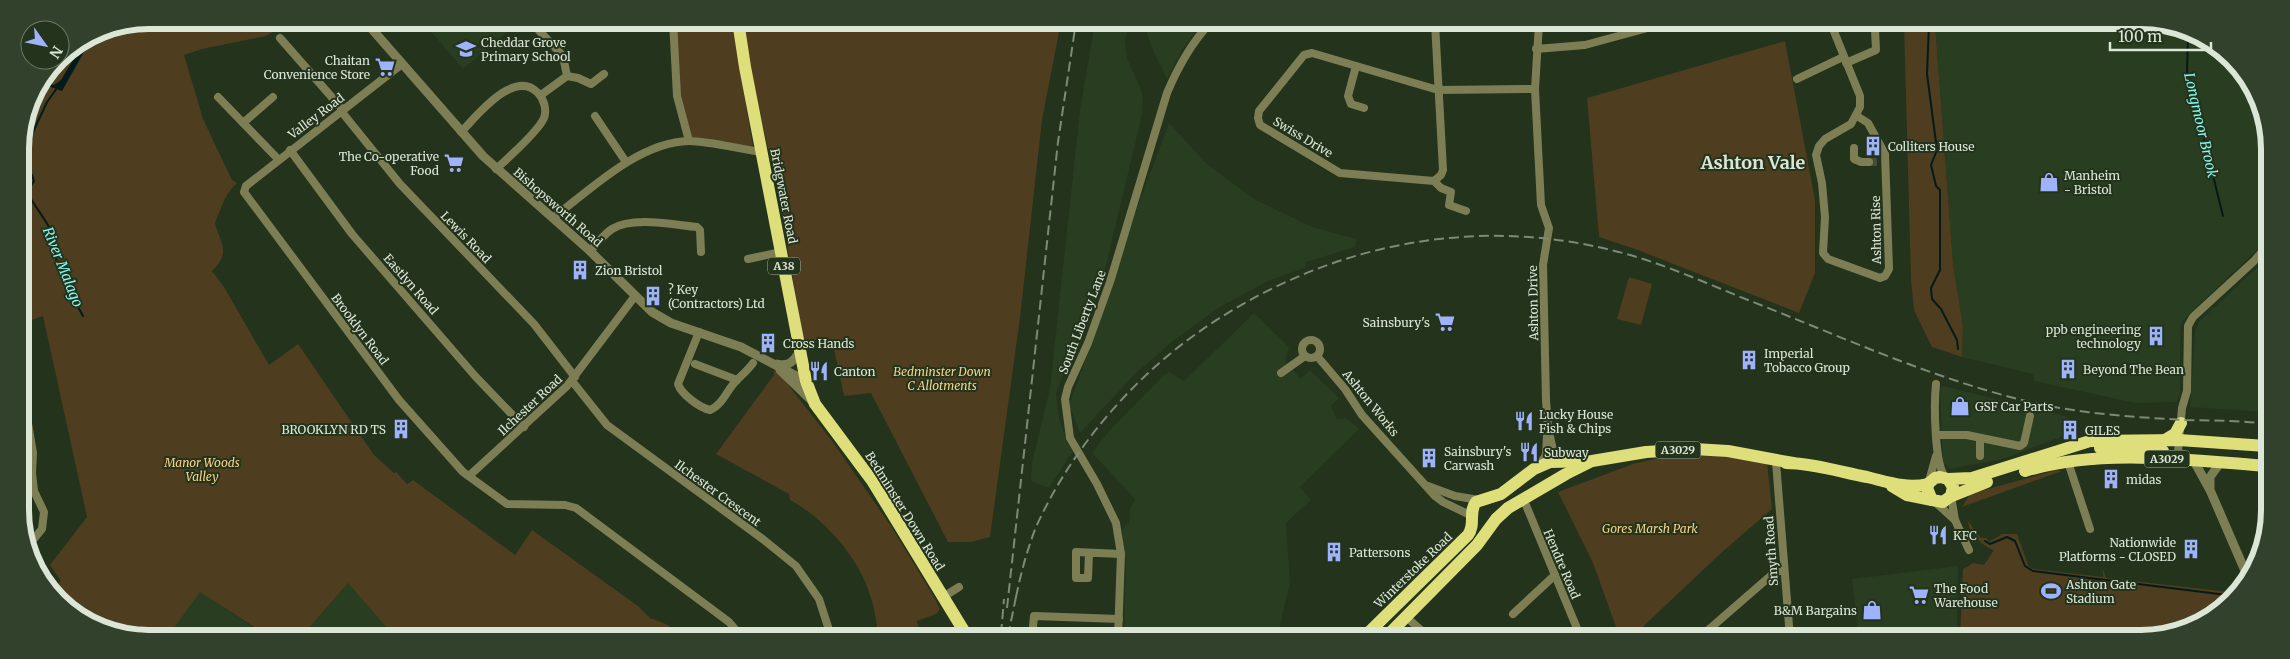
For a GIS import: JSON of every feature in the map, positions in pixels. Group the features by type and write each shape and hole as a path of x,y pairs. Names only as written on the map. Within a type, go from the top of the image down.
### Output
{"highway":[{"name":"Bridgwater Road","path":"739,29 761,152 806,381 815,404"},
{"name":"Bedminster Down Road","path":"815,404 873,482 963,630"},
{"path":"2165,440 2175,434 2181,423"},
{"name":"A3029","path":"2068,448 2102,440 2165,440 2175,450 2194,461 2261,466"},
{"name":"A3029","path":"2068,448 2175,450 2261,446"},
{"name":"A3029","path":"2061,464 2068,448"},
{"name":"A3029","path":"1483,499 1507,490 1538,466 1550,462 1592,461 1646,452 1694,449 1728,451 1888,483 1918,486 1928,483 1935,478 1972,478 1994,473 2061,464"},
{"name":"A3029","path":"1888,483 1907,495 1943,502 1951,496 1973,486 2040,466 2125,458 2175,450 2261,460"},
{"name":"A3029","path":"1763,457 1776,462 1793,463"},
{"name":"A3029","path":"1393,630 1477,545 1495,520 1523,498 1592,461"},
{"path":"1557,463 1561,473 1557,479"},
{"path":"1947,479 1953,487 1951,496"},
{"path":"1928,483 1927,493 1933,501"},
{"path":"1472,517 1482,525 1488,525 1495,520 1498,511 1496,505 1483,499"},
{"name":"Winterstoke Road","path":"1371,630 1468,535 1472,528 1473,506 1483,499"},
{"name":"A38","path":"946,603 955,630"}],"street":[{"name":"Bishopsworth Road","path":"372,29 461,132 496,169 590,250 635,296 661,318 741,347 806,381"},
{"path":"538,29 563,56 567,76"},
{"path":"673,29 677,96 689,141"},
{"name":"South Liberty Lane","path":"1118,630 1121,554 1112,512 1073,445 1068,432 1065,410 1068,387 1088,343 1110,282 1167,93 1176,71 1205,29"},
{"path":"1435,29 1443,170 1441,175 1434,181 1441,188 1451,192 1449,205 1466,211"},
{"name":"Ashton Drive","path":"1538,29 1535,89 1542,205 1549,228 1543,265 1548,428 1557,463"},
{"path":"1536,49 1585,46 1639,29"},
{"path":"1833,29 1860,96 1857,116"},
{"path":"1797,79 1876,50 1875,30"},
{"name":"Lewis Road","path":"280,38 342,110 400,184 534,324 574,379"},
{"name":"Swiss Drive","path":"1434,181 1340,173 1260,125 1259,111 1304,55 1312,53 1438,90 1535,89"},
{"name":"Valley Road","path":"244,188 278,159 402,64"},
{"path":"1356,66 1348,96 1351,104 1364,108"},
{"path":"540,96 567,76 578,78 591,84 604,74"},
{"path":"461,132 509,88 525,86 533,89 540,96 545,104 543,120 496,169"},
{"path":"218,97 278,159"},
{"path":"243,123 273,97"},
{"path":"596,116 626,162"},
{"name":"Ashton Rise","path":"1857,116 1868,123 1886,154 1882,162 1889,269 1884,276 1876,278 1828,259 1824,253 1825,217 1823,192 1816,155 1819,146 1825,139 1851,124 1857,116"},
{"path":"553,218 626,162 659,148 689,141 761,152"},
{"path":"1854,148 1854,158 1861,162 1869,162"},
{"name":"Eastlyn Road","path":"290,150 352,234 475,376 524,427"},
{"name":"Brooklyn Road","path":"244,188 244,192 399,400 469,476"},
{"path":"590,250 610,230 620,225 638,222 697,227 700,230 702,252"},
{"path":"748,258 782,252"},
{"path":"2175,450 2187,391 2188,326 2193,317 2261,253"},
{"name":"Ilchester Road","path":"469,476 574,379 635,296"},
{"path":"698,332 687,365 678,380 681,390 702,407 710,410 718,405 753,362"},
{"path":"1311,341 1319,345 1320,350 1317,356 1310,358 1305,356 1303,347 1311,341"},
{"path":"772,363 787,365 793,362 800,351"},
{"path":"1281,373 1305,356"},
{"name":"Ashton Works","path":"1317,356 1367,420 1443,502 1472,517"},
{"name":"Bishopsworth Road","path":"772,363 815,404"},
{"path":"695,364 737,380"},
{"name":"Ilchester Crescent","path":"574,379 607,425 764,540 796,566 819,599 829,630"},
{"path":"1936,384 1937,455 1940,470 1947,479"},
{"path":"1937,435 1959,434 2021,446 2030,416"},
{"path":"1538,466 1546,455 1548,428"},
{"path":"29,429 33,453 32,473 34,491 44,512 42,529 33,540"},
{"path":"1980,438 1980,456"},
{"path":"1928,483 1937,455"},
{"path":"2194,461 2210,490 2245,570"},
{"name":"Smyth Road","path":"1776,462 1789,630"},
{"path":"2210,490 2209,479 2220,463"},
{"path":"2061,464 2090,529"},
{"path":"469,476 507,504 565,505 576,508 725,619 735,630"},
{"name":"Ashton Works","path":"1428,486 1455,496 1483,499"},
{"path":"1951,496 1955,520 1969,550"},
{"name":"Hendre Road","path":"1523,498 1578,630"},
{"path":"1933,501 1955,520"},
{"path":"1089,553 1121,554"},
{"path":"1711,630 1774,572 1784,570"},
{"path":"1513,614 1555,574"},
{"path":"946,603 959,587"},
{"path":"1033,630 1034,616 1119,619"},
{"path":"1406,617 1422,630"}],"shaded area":[{"name":"Cheddar Grove Primary School","path":"429,29 510,29 463,69"},
{"path":"1094,29 1127,29 1125,40 1127,58 1142,92 1142,115 1102,282 1081,344 1060,381 1056,394 1059,419 1067,443 1073,451 1049,488 1031,481 1032,463 1050,388 1080,110"},
{"path":"1145,29 1198,29 1182,50 1167,79 1153,51"},
{"path":"1935,29 2157,30 2187,38 2201,45 2226,64 2245,89 2255,110 2261,141 2261,242 2257,250 2182,321 2180,329 2180,393 2177,402 2135,403 2034,381 2033,374 1962,357 1963,326 1953,264"},
{"path":"1169,123 1207,164 1254,199 1312,227 1357,239 1355,247 1306,262 1305,268 1270,280 1218,308 1173,341 1134,375 1080,433 1069,405 1099,323 1133,219"},
{"path":"2261,264 2261,412 2190,407 2195,331 2199,322"},
{"path":"1254,313 1289,347 1285,361 1300,379 1310,370 1339,398 1331,406 1337,419 1346,418 1359,429 1300,487 1311,500 1286,523 1290,583 1279,630 1124,629 1126,561 1122,531 1129,523 1130,508 1135,499 1092,453 1109,431 1164,375 1169,372 1184,381"},
{"path":"1943,386 2068,417 2063,436 2003,459 1950,469 1943,462 1940,388"},
{"path":"1958,566 1957,630 1858,630 1852,579"},
{"path":"348,583 390,630 307,630"},
{"path":"199,591 258,630 172,630"}],"green space":[{"name":"Manor Woods Valley","path":"141,29 278,29 266,36 202,49 184,55 203,119 232,180 237,183 226,196 215,223 222,243 223,253 212,271 224,287 269,365 298,344 374,455 394,473 396,472 407,484 413,480 515,555 532,530 638,606 650,618 666,624 675,630 389,630 348,583 307,630 259,630 200,592 173,630 133,629 103,621 89,614 64,595 56,585 61,581 50,565 87,517 43,316 29,321 29,141 38,103 45,89 59,70 70,70 70,59 89,45 118,33"},
{"path":"676,29 733,29 753,147 691,137 680,97"},
{"name":"Bedminster Down C Allotments","path":"743,29 1060,29 1042,120 1020,318 990,537 971,542 948,542 871,393 844,396 832,339 804,343 780,205"},
{"path":"1904,29 1935,29 1953,264 1963,326 1962,357 1932,347 1914,310 1911,280"},
{"path":"1785,41 1815,200 1815,273 1799,313 1635,249 1599,237 1587,98"},
{"path":"1629,277 1652,284 1641,325 1617,319"},
{"path":"774,370 782,377 832,441 891,526 934,597 940,609 936,614 917,621 919,630 878,630 873,605 865,581 858,567 839,540 815,517 790,500 789,494 716,454 774,375"},
{"name":"Gores Marsh Park","path":"1672,455 1709,455 1767,462 1772,509 1721,553 1639,630 1617,630 1593,563 1558,492 1633,464"},
{"path":"2056,470 2062,471 1962,507 1970,494"},
{"name":"Ashton Gate Stadium","path":"1968,521 1981,538 1986,538 1989,542 2002,534 2017,534 2029,567 2034,569 2103,577 2103,569 2106,578 2229,592 2208,610 2194,618 2164,628 2149,630 1960,630 1963,569 1973,563 1984,565 1994,550 1985,546 1977,539"}],"water":[{"path":"83,49 85,50 62,91 48,86 49,84 54,85 61,80 67,70 70,70 70,65 77,53"}],"waterway":[{"path":"1929,29 1927,74 1937,150 1931,165 1936,186 1940,190 1940,270 1931,288 1932,299 1941,309 1957,340 1958,349"},
{"name":"Longmoor Brook","path":"2188,38 2187,71 2223,216"},
{"name":"River Malago","path":"29,140 47,102 57,88"},
{"name":"River Malago","path":"29,174 32,175 34,181 30,188 29,196"},
{"name":"River Malago","path":"29,196 48,225 60,268 83,316"},
{"path":"1985,541 1990,544 2007,537 2015,541 2025,566 2033,571 2226,595"}],"tunnel":[{"path":"1869,162 1878,162"}],"railway":[{"path":"1007,608 1058,142 1075,29"},
{"path":"1016,597 1024,562 1036,527 1064,475 1099,426 1119,402 1162,361 1185,342 1232,310 1282,284 1334,263 1388,248 1443,239 1498,236 1555,240 1611,250 1680,272 1912,365 1980,388 2035,403 2121,416 2261,424"},
{"path":"1009,630 1017,592"},
{"path":"1001,630 1004,599"}],"place":[{"name":"Cheddar Grove Primary School","path":"466,49"},
{"name":"Chaitan Convenience Store","path":"385,67"},
{"name":"Colliters House","path":"1873,146"},
{"name":"The Co-operative Food","path":"454,163"},
{"name":"Manheim - Bristol","path":"2049,182"},
{"name":"Zion Bristol","path":"580,270"},
{"name":"? Key (Contractors) Ltd","path":"653,296"},
{"name":"Sainsbury's","path":"1445,322"},
{"name":"ppb engineering technology","path":"2156,336"},
{"name":"Cross Hands","path":"768,343"},
{"name":"Imperial Tobacco Group","path":"1749,360"},
{"name":"Beyond The Bean","path":"2068,369"},
{"name":"Canton","path":"819,371"},
{"name":"GSF Car Parts","path":"1960,406"},
{"name":"Lucky House Fish & Chips","path":"1524,421"},
{"name":"BROOKLYN RD TS","path":"401,429"},
{"name":"GILES","path":"2070,430"},
{"name":"Subway","path":"1529,452"},
{"name":"Sainsbury's Carwash","path":"1429,458"},
{"name":"midas","path":"2111,479"},
{"name":"KFC","path":"1938,535"},
{"name":"Nationwide Platforms - CLOSED","path":"2191,549"},
{"name":"Pattersons","path":"1334,552"},
{"name":"Ashton Gate Stadium","path":"2051,591"},
{"name":"The Food Warehouse","path":"1919,595"},
{"name":"B&M Bargains","path":"1872,610"}],"district":[{"name":"Ashton Vale","path":"1753,162"}]}
